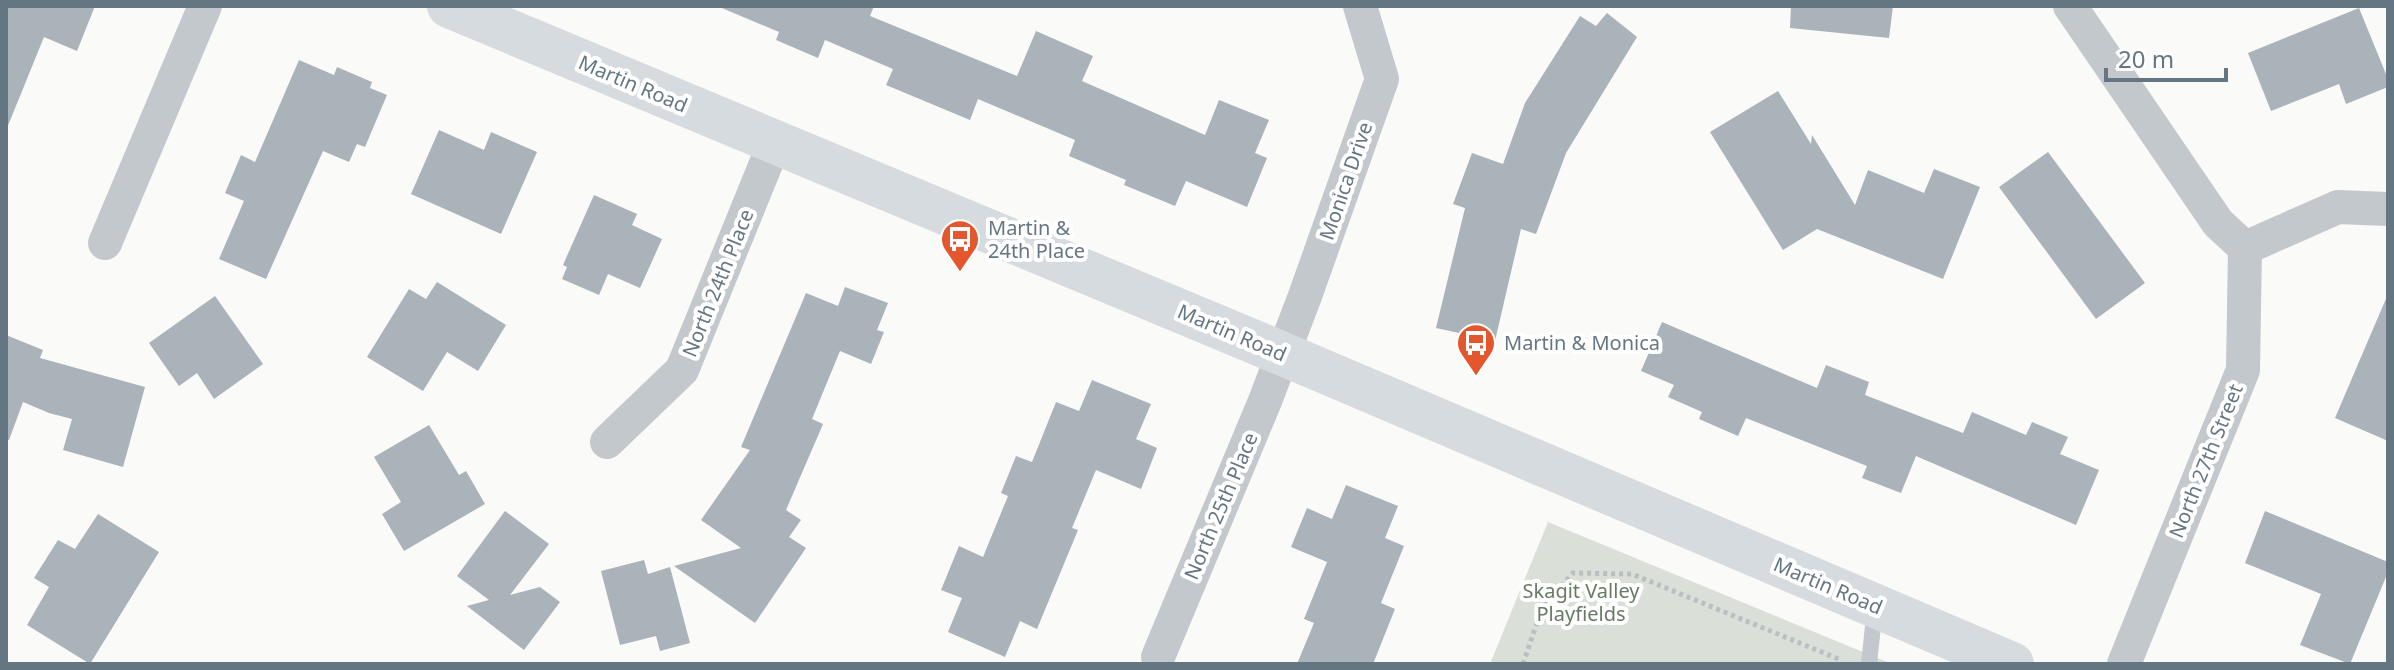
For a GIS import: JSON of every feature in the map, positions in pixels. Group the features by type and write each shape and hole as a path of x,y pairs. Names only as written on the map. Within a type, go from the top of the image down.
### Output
{"street":[{"path":"105,243 205,6"},
{"name":"Martin Road","path":"449,6 1283,354 2012,664"},
{"name":"Monica Drive","path":"1283,354 1382,79 1360,6"},
{"path":"2070,6 2218,223 2245,248 2338,207 2388,209"},
{"name":"North 24th Place","path":"607,442 682,370 774,144"},
{"name":"North 27th Street","path":"2124,664 2243,370 2245,248"},
{"name":"North 25th Place","path":"1158,657 1283,354"}],"lane":[{"path":"1869,664 1875,605"}],"path":[{"path":"1523,664 1542,608 1573,573 1632,574 1850,664"}],"green space":[{"name":"Skagit Valley Playfields","path":"1548,522 1892,664 1490,664"}],"building":[{"path":"6,6 95,6 77,51 44,37 7,128"},
{"path":"717,6 874,6 870,16 1017,76 1036,31 1093,56 1082,81 1205,135 1219,100 1269,120 1255,153 1267,158 1247,207 1186,181 1175,206 1124,185 1126,180 1069,156 1075,140 978,99 970,120 886,85 893,69 825,40 818,58 776,40 779,32"},
{"path":"1791,6 1893,6 1889,38 1790,28"},
{"path":"2359,8 2388,79 2388,87 2346,104 2339,84 2271,111 2248,53"},
{"path":"1607,13 1637,37 1566,153 1536,234 1521,229 1495,341 1436,328 1465,208 1453,204 1472,153 1503,164 1525,103 1580,16 1596,26"},
{"path":"299,60 334,75 337,67 372,82 370,88 387,95 365,147 357,144 349,162 323,151 266,279 219,259 244,201 225,193 241,155 255,162"},
{"path":"1778,91 1811,144 1812,135 1855,205 1868,170 1924,193 1934,169 1980,187 1943,279 1817,229 1783,250 1710,132"},
{"path":"439,130 484,150 491,132 537,152 501,234 411,194"},
{"path":"2048,152 2145,283 2096,319 1999,187"},
{"path":"594,195 637,214 632,225 662,239 640,288 608,274 599,295 562,279 567,267 563,265"},
{"path":"437,282 506,325 478,371 447,352 423,391 367,357 409,289 426,299"},
{"path":"845,287 888,303 877,330 884,332 871,364 840,351 812,419 823,424 786,510 801,520 789,537 806,548 755,623 674,566 741,548 701,520 750,450 741,447 806,293 838,306"},
{"path":"2388,294 2388,441 2335,418"},
{"path":"215,296 263,364 214,399 197,373 179,386 149,343"},
{"path":"1662,322 1817,388 1826,365 1869,382 1865,395 1963,433 1972,412 2026,435 2032,422 2068,437 2060,454 2099,470 2076,525 1916,456 1901,493 1862,478 1867,466 1746,418 1738,436 1699,419 1702,412 1668,397 1674,385 1641,371"},
{"path":"6,335 43,350 40,358 145,387 123,467 63,450 72,419 23,402 9,440 6,440"},
{"path":"1092,380 1151,404 1136,439 1157,448 1141,489 1096,470 1072,528 1078,530 1037,629 1020,621 1005,657 948,632 962,598 941,590 959,546 983,557 1008,496 1001,493 1016,456 1032,462 1056,402 1079,411"},
{"path":"429,425 459,475 466,471 485,504 404,551 382,514 401,502 374,457"},
{"path":"1346,485 1398,506 1385,538 1404,546 1381,603 1395,609 1373,664 1297,664 1314,623 1304,619 1327,562 1291,547 1307,508 1332,519"},
{"path":"505,511 549,544 510,595 540,587 560,602 524,650 467,606 489,600 457,576"},
{"path":"2265,511 2388,562 2388,572 2350,664 2300,645 2321,594 2245,563"},
{"path":"98,514 159,552 90,664 27,625 49,587 34,578 58,540 75,549"},
{"path":"644,560 648,574 670,567 690,643 660,651 656,636 620,645 601,571"}],"place":[{"name":"Martin & 24th Place","path":"960,273"},
{"name":"Martin & Monica","path":"1476,377"}]}
